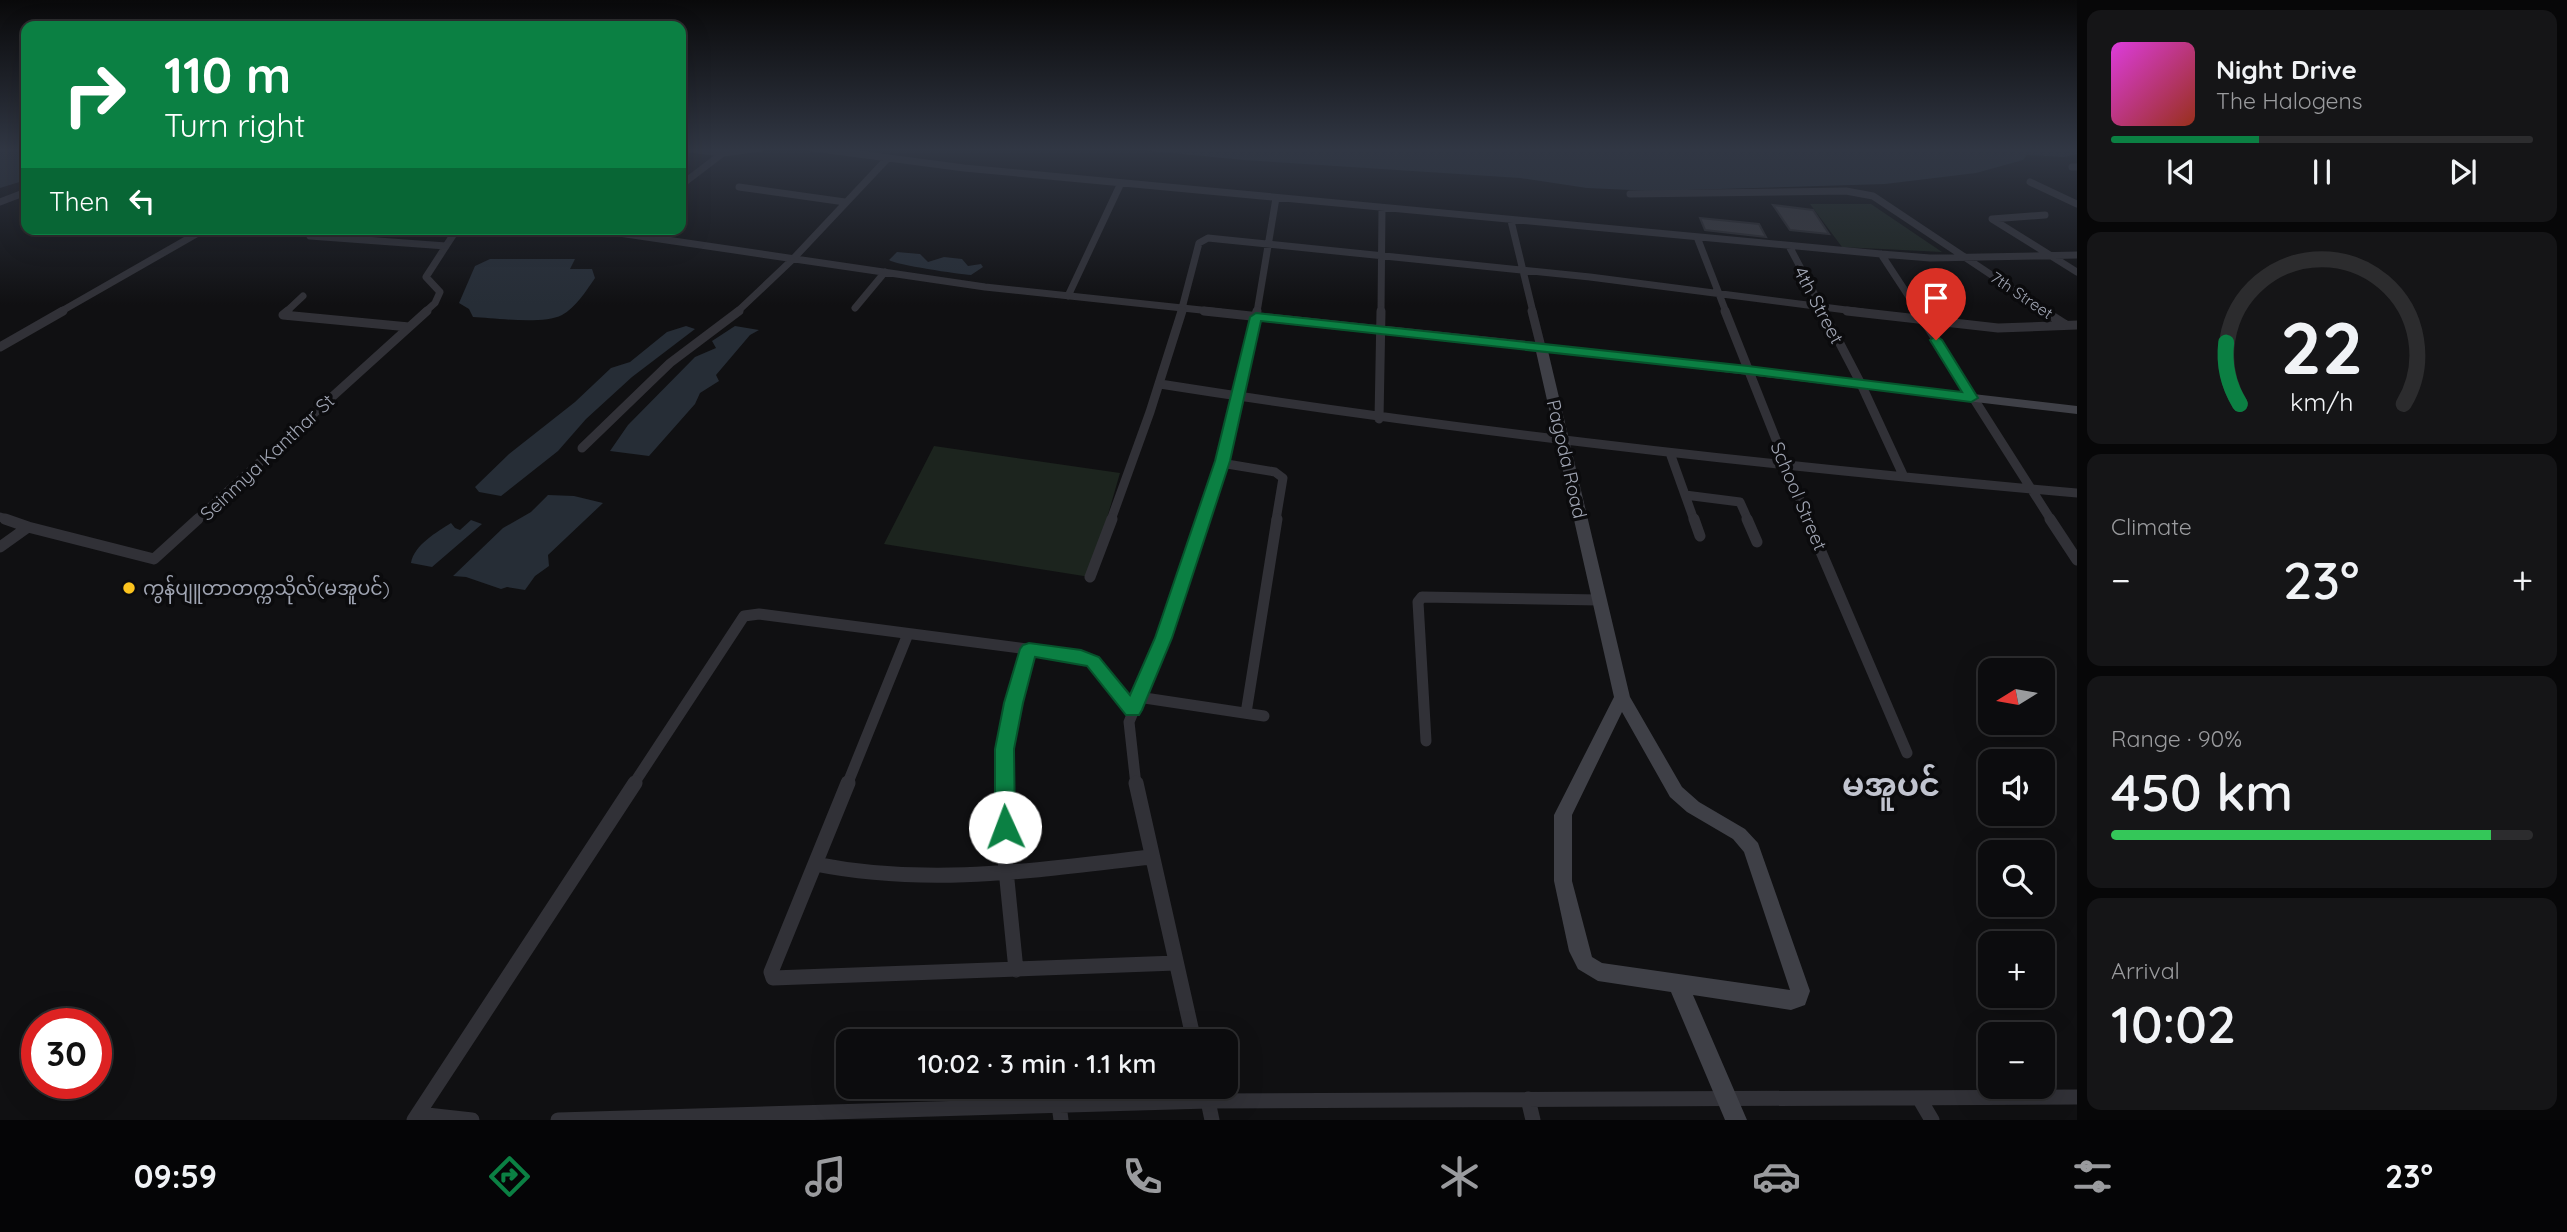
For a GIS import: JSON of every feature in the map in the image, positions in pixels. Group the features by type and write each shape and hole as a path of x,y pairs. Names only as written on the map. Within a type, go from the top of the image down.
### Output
{"main road":[{"path":"1541,348 2077,410"},
{"name":"Pagoda Road","path":"1541,348 1622,697 1676,792 1693,807 1739,834 1752,848 1800,995 1791,1000 1598,972 1590,968 1579,951 1563,881 1565,808 1622,697"},
{"path":"1678,984 1736,1120"}],"street":[{"path":"833,200 845,202"},
{"path":"1068,296 1113,200"},
{"path":"1191,1029 1137,796 1129,722 1164,638 1222,463 1256,317 1276,200"},
{"path":"1300,200 1881,254 1966,258 2077,255"},
{"name":"7th Street","path":"1881,200 2077,332"},
{"path":"582,448 670,363 738,311 793,259 845,202"},
{"path":"1380,419 1382,208"},
{"path":"2045,215 1992,219 2077,272"},
{"name":"Pagoda Road","path":"1511,221 1541,348"},
{"path":"0,347 195,235"},
{"name":"Seinmya Kanthar St","path":"29,527 154,559 435,303 440,292 426,277 453,235"},
{"path":"646,235 793,259 1068,296 1541,348"},
{"path":"310,236 446,246"},
{"name":"School Street","path":"1697,237 1785,466 1907,753"},
{"path":"1090,577 1136,457 1184,309 1199,243 1202,240 1269,243 1523,270 1998,328 2077,325"},
{"name":"4th Street","path":"1788,246 1861,384 1904,477"},
{"path":"1881,254 2077,560"},
{"path":"855,308 886,272"},
{"path":"303,296 283,315 409,327"},
{"path":"1160,384 1380,419 1563,442 2077,494"},
{"path":"1670,453 1700,536"},
{"path":"1222,463 1278,472 1283,478 1246,713"},
{"path":"1685,495 1740,502 1757,542"},
{"path":"0,517 29,527"},
{"path":"0,547 29,527"},
{"path":"1426,741 1419,602 1422,597 1600,600"},
{"path":"416,1117 744,616 759,614 1081,656 1093,662 1133,710"},
{"path":"908,634 771,972 773,978 1176,963"},
{"path":"1016,970 1004,804 1005,749 1013,703 1029,649"},
{"path":"1138,697 1264,716"},
{"path":"815,864 850,873 910,877 1008,873 1151,858"},
{"path":"1238,1094 1528,1099 2077,1097"},
{"path":"1919,1098 1932,1120"},
{"path":"558,1120 1060,1112 1165,1099"},
{"path":"1207,1099 1212,1120"},
{"path":"1528,1099 1534,1120"},
{"path":"416,1117 472,1120"}],"shaded area":[{"path":"1810,204 1871,204 1942,252 1842,247"},
{"path":"897,252 920,254 928,262 944,257 962,259 968,266 981,264 983,267 971,275 928,269 889,260"},
{"path":"490,259 575,259 570,269 592,269 595,278 572,308 553,318 531,320 473,317 469,309 459,303 475,266"},
{"path":"686,326 695,329 632,377 586,419 558,451 501,496 479,492 475,487 509,454 575,402 611,368 630,362 667,332"},
{"path":"735,326 759,330 750,335 716,375 719,381 700,393 695,404 649,456 610,451 628,425 695,357 716,348 712,341"},
{"path":"934,446 1120,473 1090,577 884,544"},
{"path":"548,495 574,496 603,503 548,555 549,566 535,576 525,590 507,587 501,589 466,577 453,576 503,528 531,512"},
{"path":"471,520 482,524 432,567 411,563 417,550 433,535 451,523 460,530"}],"building":[{"path":"1773,205 1813,210 1829,234 1790,230"},
{"path":"1700,218 1759,224 1766,237 1705,230"}],"place":[{"name":"ကွန်ပျူတာတက္ကသိုလ်(မအူပင်)","path":"129,588"}],"district":[{"name":"မအူပင်","path":"1891,785"}],"route":[{"path":"1005,827 1005,749 1013,703 1029,649 1087,658 1133,710 1164,638 1223,461 1256,317 1748,370 1971,398 1936,340"}]}
